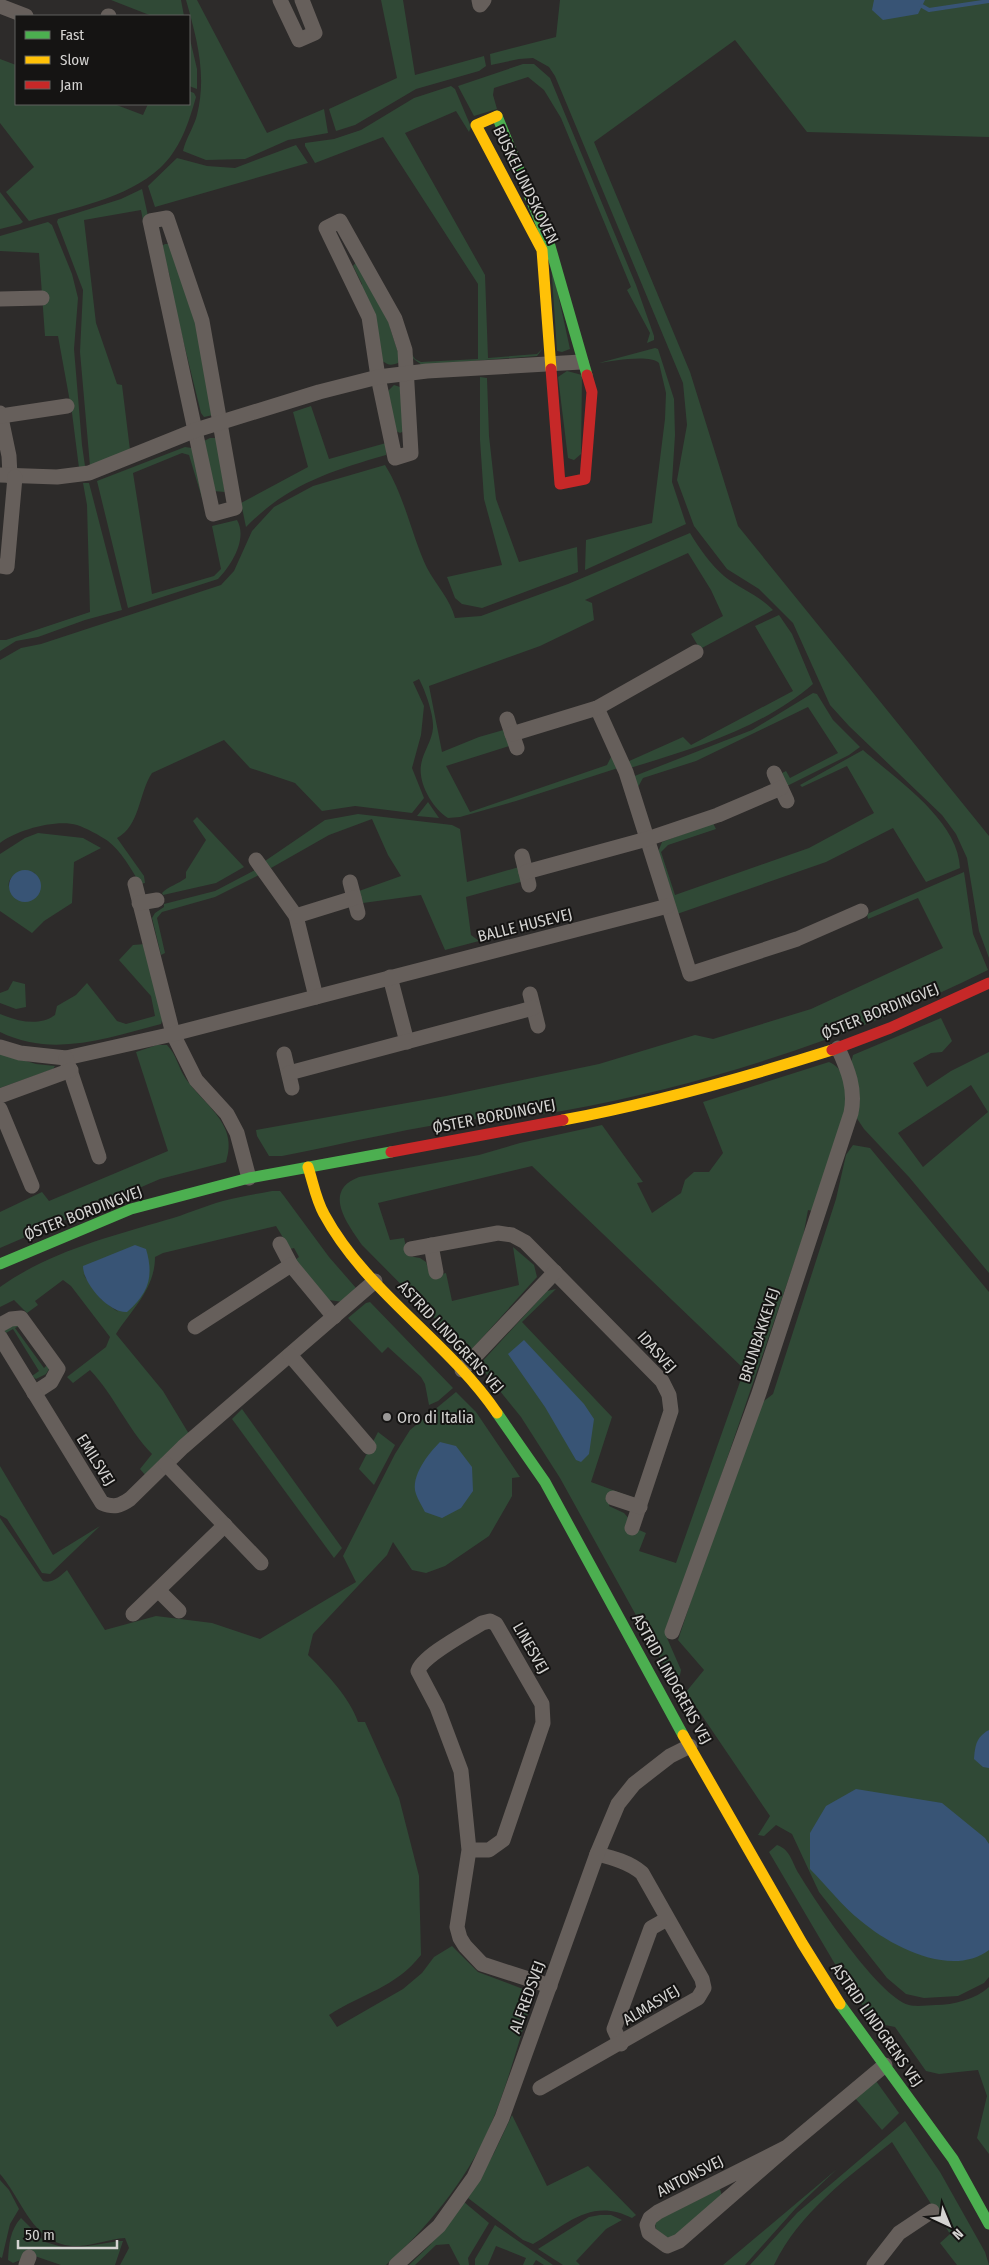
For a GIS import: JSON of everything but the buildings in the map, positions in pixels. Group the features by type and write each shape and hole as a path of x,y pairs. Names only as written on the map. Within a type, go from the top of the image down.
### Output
{"street":[{"path":"280,0 300,40 315,33 302,0"},
{"path":"479,0 480,4 484,0"},
{"path":"0,6 23,15"},
{"name":"BUSKELUNDSKOVEN","path":"496,116 550,246 581,362 592,392 585,479 560,484 542,250 476,125 496,116"},
{"path":"168,218 202,321 220,423 236,508 213,514 150,221 168,218"},
{"path":"340,221 395,319 404,350 406,372 411,454 396,458 378,376 369,318 326,228 340,221"},
{"path":"0,299 42,298"},
{"path":"8,476 57,477 89,473 196,430 378,376 406,372 581,362"},
{"path":"0,566 7,567 9,456 0,415 67,406"},
{"path":"512,734 596,708 696,652"},
{"path":"596,708 626,772 690,974 797,939 861,911"},
{"path":"507,719 517,748"},
{"path":"522,856 527,878 784,795 774,773"},
{"path":"256,860 296,916 316,997"},
{"path":"350,882 358,913"},
{"path":"135,884 173,1034 196,1080 226,1114 237,1134 249,1178"},
{"path":"296,916 354,898"},
{"path":"139,903 157,900"},
{"name":"BALLE HUSEVEJ","path":"0,1096 68,1064 173,1034 668,906"},
{"path":"390,977 407,1042"},
{"name":"ØSTER BORDINGVEJ","path":"0,1264 131,1209 249,1178 634,1106 744,1078 838,1048 890,1028 989,983"},
{"path":"284,1054 290,1080 531,1001 538,1026"},
{"name":"BALLE HUSEVEJ","path":"0,1047 68,1064"},
{"name":"BRUNBAKKEVEJ","path":"672,1632 758,1394 851,1113 854,1101 851,1076 838,1048"},
{"path":"68,1064 99,1157"},
{"path":"0,1109 32,1186"},
{"name":"ASTRID LINDGRENS VEJ","path":"308,1167 323,1214 352,1258 462,1370 494,1408 545,1482 690,1746 802,1943 836,1998 954,2160 989,2224"},
{"name":"IDASVEJ","path":"411,1249 498,1233 512,1235 525,1242 662,1381 669,1395 671,1411 632,1528"},
{"path":"280,1244 291,1265 334,1317"},
{"path":"431,1245 436,1272"},
{"path":"195,1327 291,1265"},
{"path":"462,1370 555,1272"},
{"name":"EMILSVEJ","path":"0,1337 102,1503 112,1507 120,1506 375,1281"},
{"path":"0,1325 11,1318 21,1318 58,1369 51,1382 34,1393"},
{"path":"290,1355 369,1447"},
{"path":"166,1464 261,1563"},
{"path":"613,1498 640,1507"},
{"path":"134,1614 225,1525"},
{"path":"158,1590 179,1611"},
{"name":"LINESVEJ","path":"469,1850 489,1850 503,1840 543,1722 544,1713 542,1704 496,1624 490,1621 482,1623 432,1656 419,1666 418,1671 437,1707 461,1771 469,1850 457,1927 465,1946 482,1964 550,1986"},
{"name":"ALFREDSVEJ","path":"396,2265 439,2226 474,2177 502,2118 597,1854 618,1804 634,1784 670,1756 690,1746"},
{"name":"ALMASVEJ","path":"540,2088 621,2044 698,1998 704,1988 702,1979 642,1874 635,1867 620,1860 597,1854"},
{"name":"ALMASVEJ","path":"621,2044 614,2029 651,1928 667,1919"},
{"name":"ANTONSVEJ","path":"787,2146 658,2212 650,2218 647,2225 649,2233 667,2246 679,2241 787,2146 885,2065"},
{"path":"874,2265 899,2233 932,2211"}],"green space":[{"path":"111,0 181,0 184,15 149,15"},
{"path":"186,0 197,0 267,133 324,109 328,133 288,140 245,159 206,160 183,151 197,115 201,86 197,43"},
{"path":"381,0 403,0 415,75 484,56 486,66 479,71 416,89 355,125 336,131 329,109 397,78"},
{"path":"560,0 989,0 989,137 807,132 735,40 594,142 690,372 738,526 989,836 989,958 979,931 967,858 956,834 942,815 849,726 830,705 793,623 759,589 727,569 694,526 677,480 687,425 683,383 555,76 549,67 533,58 491,65 490,54 556,37"},
{"path":"190,39 197,69 197,89 190,86"},
{"path":"0,59 15,65 15,105 117,105 143,115 148,105 190,105 190,91 194,93 196,97 187,126 173,153 160,168 146,179 115,195 81,207 29,221 6,192 34,167 0,123"},
{"path":"523,64 534,64 550,78 636,285 654,340 647,343 650,333 627,290 631,287 561,118 544,90 528,77 494,88 493,95 497,109 474,116 458,86"},
{"path":"451,86 455,89 471,127 469,132 456,111 405,133 485,275 488,358 537,354 543,348 537,356 422,365 411,357 411,353 415,359 421,362 478,359 478,284 383,137 315,163 305,146 305,143 334,139 361,130 414,98"},
{"path":"296,145 308,163 155,207 148,186 177,158 207,166 235,168"},
{"path":"142,189 148,216 143,221 141,210 84,220 96,323 117,384 122,385 130,450 90,466 80,352 83,290 57,222 58,219 121,199"},
{"path":"0,192 23,222 0,229"},
{"path":"48,222 52,225 72,274 78,298 74,349 85,466 79,468 72,413 58,336 45,336 39,253 0,251 0,236"},
{"path":"170,244 192,301 213,415 204,417 201,413 170,287 170,277 163,256 162,246"},
{"path":"358,260 392,320 390,328 400,358 398,363 389,364 381,360 360,290 362,284 353,266"},
{"path":"551,262 570,349 562,352 557,351"},
{"path":"655,348 658,349 674,399 675,435 672,482 686,524 585,570 586,540 652,523 665,419 666,393 659,363 654,360 639,359 599,363"},
{"path":"567,371 582,375 581,454 574,460 568,458 558,377"},
{"path":"480,377 487,378 489,436 496,499 519,562 577,547 578,572 482,608 462,604 455,598 447,577 502,565 484,499 480,440"},
{"path":"394,385 400,387 404,431 400,433 396,431 388,391"},
{"path":"311,406 329,459 386,443 386,455 346,467 310,481 277,500 246,527 241,503 308,467 293,412"},
{"path":"216,438 225,492 213,491 204,441"},
{"path":"185,447 192,448 204,496 202,498 189,455 182,453 133,473 152,594 214,576 221,569 212,526 237,520 240,527 240,535 237,552 218,579 128,608 97,481"},
{"path":"385,465 398,490 427,568 446,598 455,618 481,616 568,584 690,533 719,572 730,581 762,600 773,610 700,649 691,634 723,616 711,590 688,553 585,600 592,603 594,620 540,646 429,686 442,752 479,737 507,729 512,745 446,766 470,812 607,765 611,757 610,750 618,768 516,801 460,817 448,818 437,809 424,788 422,780 421,765 432,733 433,723 429,703 419,679 413,682 424,706 421,735 412,768 424,798 412,813 355,806 322,811 295,783 250,768 224,740 152,773 135,817 125,833 117,838 144,876 145,883 140,884 122,855 113,845 77,825 59,823 37,827 16,834 0,843 0,660 21,648 41,644 221,585 234,571 252,531 274,507 313,486"},
{"path":"83,483 89,483 122,610 85,620 38,637 16,641 0,651 0,640 6,640 90,612 87,505"},
{"path":"779,615 792,634 813,684 772,713 749,725 702,745 630,768 627,762 683,737 691,745 793,691 755,626"},
{"path":"813,693 817,694 833,720 860,747 849,755 787,786 780,774 786,771 790,778 838,753 808,707 696,761 643,778 638,787 632,777 752,730"},
{"path":"863,750 924,802 937,817 957,850 960,868 926,882 893,828 826,862 677,914 658,852 662,842 713,823 716,829 668,845 661,852 675,895 809,848 874,813 847,766 802,787 800,785"},
{"path":"428,802 439,818 417,816"},
{"path":"358,814 452,825 460,829 467,882 519,867 524,881 466,897 471,935 479,941 445,950 421,895 363,903 359,891 401,876 388,855 372,819 329,835 271,868 265,861 325,820"},
{"path":"197,817 244,867 216,883 163,895 162,893 186,878 186,872 206,840 193,821"},
{"path":"38,833 83,838 101,848 74,862 72,903 44,921 32,933 0,911 0,854 25,838","holes":["27,871 35,873 19,899 10,890 9,882 11,878"]},
{"path":"257,869 261,874 215,897 162,912 157,918 165,953 161,955 152,918 155,913 164,907 164,904 215,891"},
{"path":"964,872 973,934 988,970 937,994 833,1037 780,1056 672,1087 562,1111 458,1121 282,1156 269,1156 257,1136 256,1130 446,1096 599,1064 695,1035 713,1039 811,1009 943,948 918,898 868,919 867,914"},
{"path":"145,944 164,1014 161,1024 100,1040 60,1045 20,1040 0,1032 0,1014 28,1022 49,1019 55,1015 57,1006 76,995 87,983 117,1021 126,1024 155,1016 151,996 119,960 133,945"},
{"path":"13,981 25,984 26,1007 16,1009 0,1003 0,993 8,990"},
{"path":"941,1018 952,1041 942,1052 931,1053 913,1063 927,1087 951,1071 989,1052 989,1273 909,1177 864,1129 856,1117 851,1063 853,1055","holes":["971,1085 988,1112 923,1167 898,1133"]},
{"path":"157,1045 167,1045 186,1079 218,1116 224,1126 228,1137 229,1149 226,1162 160,1179 0,1248 0,1212 42,1192 49,1201 168,1151 136,1052"},
{"path":"0,1053 36,1064 55,1066 53,1069 0,1088"},
{"path":"829,1062 836,1066 844,1078 847,1093 846,1116 812,1211 808,1210 803,1237 668,1631 667,1638 681,1670 680,1675 673,1682 560,1478 521,1417 479,1365 547,1291 556,1289 522,1322 612,1417 591,1482 629,1496 612,1493 609,1506 624,1513 639,1530 646,1533 639,1551 676,1563 741,1379 742,1367 532,1166 378,1203 390,1240 404,1238 408,1256 420,1258 426,1262 431,1277 446,1273 452,1301 519,1285 513,1247 534,1265 537,1277 472,1349 467,1351 362,1245 350,1227 341,1208 342,1190 348,1183 359,1177 479,1155 520,1143 602,1125 643,1182 637,1183 652,1213 681,1193 685,1180 694,1172 709,1172 723,1153 703,1102"},
{"path":"853,1145 870,1148 989,1292 989,1977 984,1983 958,1996 924,1998 906,1994 887,1978 819,1892 792,1834 776,1825 764,1836 758,1835 770,1816 686,1692 704,1670 678,1640 755,1408 773,1394 836,1199 846,1155"},
{"path":"280,1191 329,1257 356,1288 343,1302 329,1300 295,1260 299,1257 294,1248 290,1249 276,1226 163,1253 155,1257 154,1268 147,1289 116,1334 163,1391 189,1434 146,1476 140,1469 152,1454 135,1433 99,1380 90,1370 73,1383 67,1377 106,1347 110,1337 71,1286 63,1280 35,1301 38,1305 27,1313 14,1300 0,1307 0,1287 39,1264 80,1247 216,1203","holes":["83,1274 118,1312 101,1299"]},
{"path":"370,1302 453,1388 438,1401 429,1405 425,1384 421,1377 388,1347 382,1353 348,1318 366,1303"},
{"path":"13,1324 19,1326 15,1328 44,1368 47,1365 49,1369 46,1374 36,1379 32,1376 39,1371 13,1329 6,1333 4,1331"},
{"path":"456,1392 476,1412 520,1477 512,1478 512,1496 489,1536 445,1566 426,1573 412,1570 393,1542 387,1555 313,1634 308,1655 343,1695 358,1722 365,1722 399,1798 419,1876 421,1955 411,1966 389,1983 329,2015 337,2027 403,1989 422,1973 434,1957 452,1946 478,1972 523,1989 531,2004 506,2084 479,2150 444,2203 416,2236 386,2265 120,2265 129,2248 125,2238 79,2246 64,2245 51,2240 32,2221 0,2174 0,1518 43,1581 53,1580 67,1570 105,1630 156,1616 212,1623 260,1639 356,1582 343,1556 395,1454 410,1430"},
{"path":"242,1409 342,1548 334,1558 232,1419"},
{"path":"378,1432 395,1445 374,1485 359,1469"},
{"path":"0,1466 53,1555 100,1526 50,1574 42,1573 7,1519 0,1515"},
{"path":"777,1845 782,1847 791,1857 808,1888 865,1968 896,1998 912,2006 943,2005 971,1998 989,1987 989,2154 977,2138 987,2096 978,2070 939,2074 926,2071 895,2027 875,2023 842,1976 769,1852"},
{"path":"876,2081 899,2113 882,2130 855,2098"},
{"path":"512,2115 547,2186 588,2166 636,2215 632,2218 618,2212 604,2210 592,2212 569,2221 533,2244 523,2240 468,2198 494,2153"},
{"path":"905,2121 940,2172 985,2252 989,2265 957,2265 940,2243 950,2234 892,2142 842,2183 811,2212 784,2246 774,2265 750,2265 797,2213"},
{"path":"837,2169 796,2208 745,2265 723,2265"},
{"path":"0,2180 9,2190 19,2209 10,2224 2,2258 0,2257"},
{"path":"720,2189 722,2196 677,2234 668,2239 656,2229 655,2224 659,2219"},
{"path":"464,2202 489,2223 468,2258 469,2265 460,2265 449,2244 436,2245 415,2265 409,2265 430,2245"},
{"path":"611,2215 622,2220 606,2229 576,2261 580,2265 563,2265 538,2249 589,2217"},
{"path":"21,2218 45,2242 69,2249 123,2241 115,2265 61,2265 26,2253 23,2259 13,2263 8,2260 10,2243 14,2227"},
{"path":"495,2225 553,2265 544,2265 536,2260 533,2265 523,2265 526,2258 496,2246 488,2265 475,2265 475,2259"}],"water":[{"path":"874,0 925,0 918,14 883,20 872,10"},
{"path":"25,870 31,871 36,875 40,880 40,892 36,897 31,901 25,902 19,901 14,897 10,892 9,886 10,880 14,875 19,871"},
{"path":"135,1245 146,1249 150,1268 148,1284 140,1298 127,1312 120,1311 105,1303 92,1289 87,1281 83,1266"},
{"path":"524,1340 584,1404 594,1419 589,1454 581,1462 576,1460 545,1407 508,1354"},
{"path":"440,1442 456,1446 472,1467 473,1491 461,1508 442,1518 425,1512 415,1487 422,1465"},
{"path":"989,1730 989,1768 983,1767 974,1759 977,1742"},
{"path":"856,1789 942,1803 985,1838 989,1844 989,1950 974,1958 958,1961 940,1960 905,1949 861,1921 810,1869 810,1833 826,1806"}],"waterway":[{"path":"922,6 929,10 989,1"}],"traffic: fast":[{"path":"497,116 550,246 587,375"},
{"path":"0,1264 131,1209 249,1178 391,1152"},
{"path":"497,1413 545,1482 683,1735"},
{"path":"840,2004 953,2159 989,2224"}],"traffic: slow":[{"path":"497,116 476,125 542,250 551,369"},
{"path":"563,1120 699,1089 832,1050"},
{"path":"308,1167 321,1209 341,1242 384,1292 455,1362 497,1413"},
{"path":"683,1735 802,1943 840,2004"}],"traffic: jam":[{"path":"551,369 560,484 585,479 592,392 587,375"},
{"path":"832,1050 890,1028 989,983"},
{"path":"391,1152 563,1120"}],"place":[{"name":"Oro di Italia","path":"387,1417"}]}
